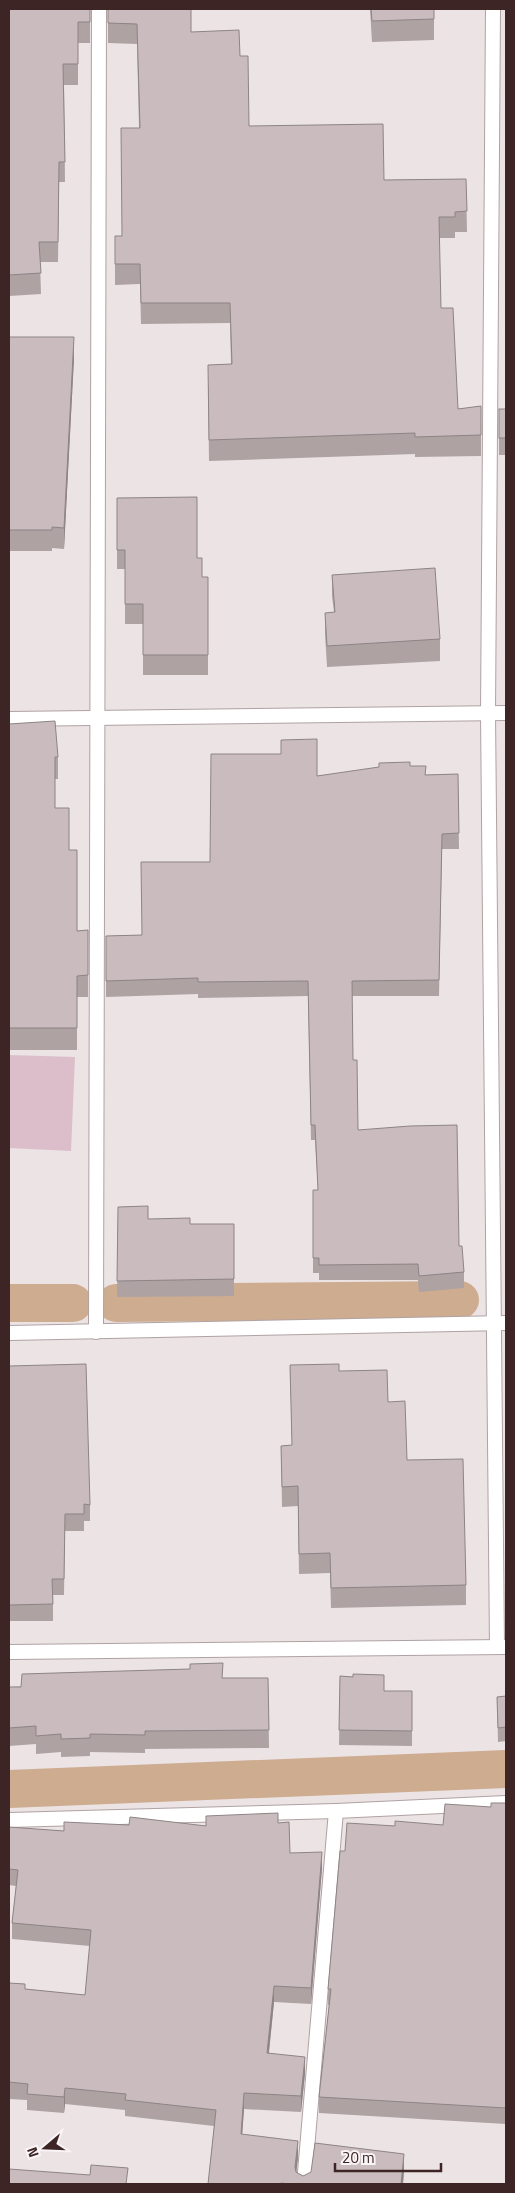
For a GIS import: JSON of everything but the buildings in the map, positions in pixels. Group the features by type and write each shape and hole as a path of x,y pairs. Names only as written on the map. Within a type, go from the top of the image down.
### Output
{"street":[{"path":"96,1332 99,9"},
{"path":"9,1652 501,1647 499,1323 488,713 492,9"},
{"path":"9,719 506,713"},
{"path":"9,1333 499,1323"},
{"path":"9,1820 336,1811 506,1803"},
{"path":"304,2184 336,1811"}],"shaded area":[{"path":"9,1055 75,1057 71,1151 9,1148"}],"waterway":[{"path":"116,1303 460,1300"},
{"path":"9,1303 73,1303"},
{"path":"9,1789 506,1769"}]}
